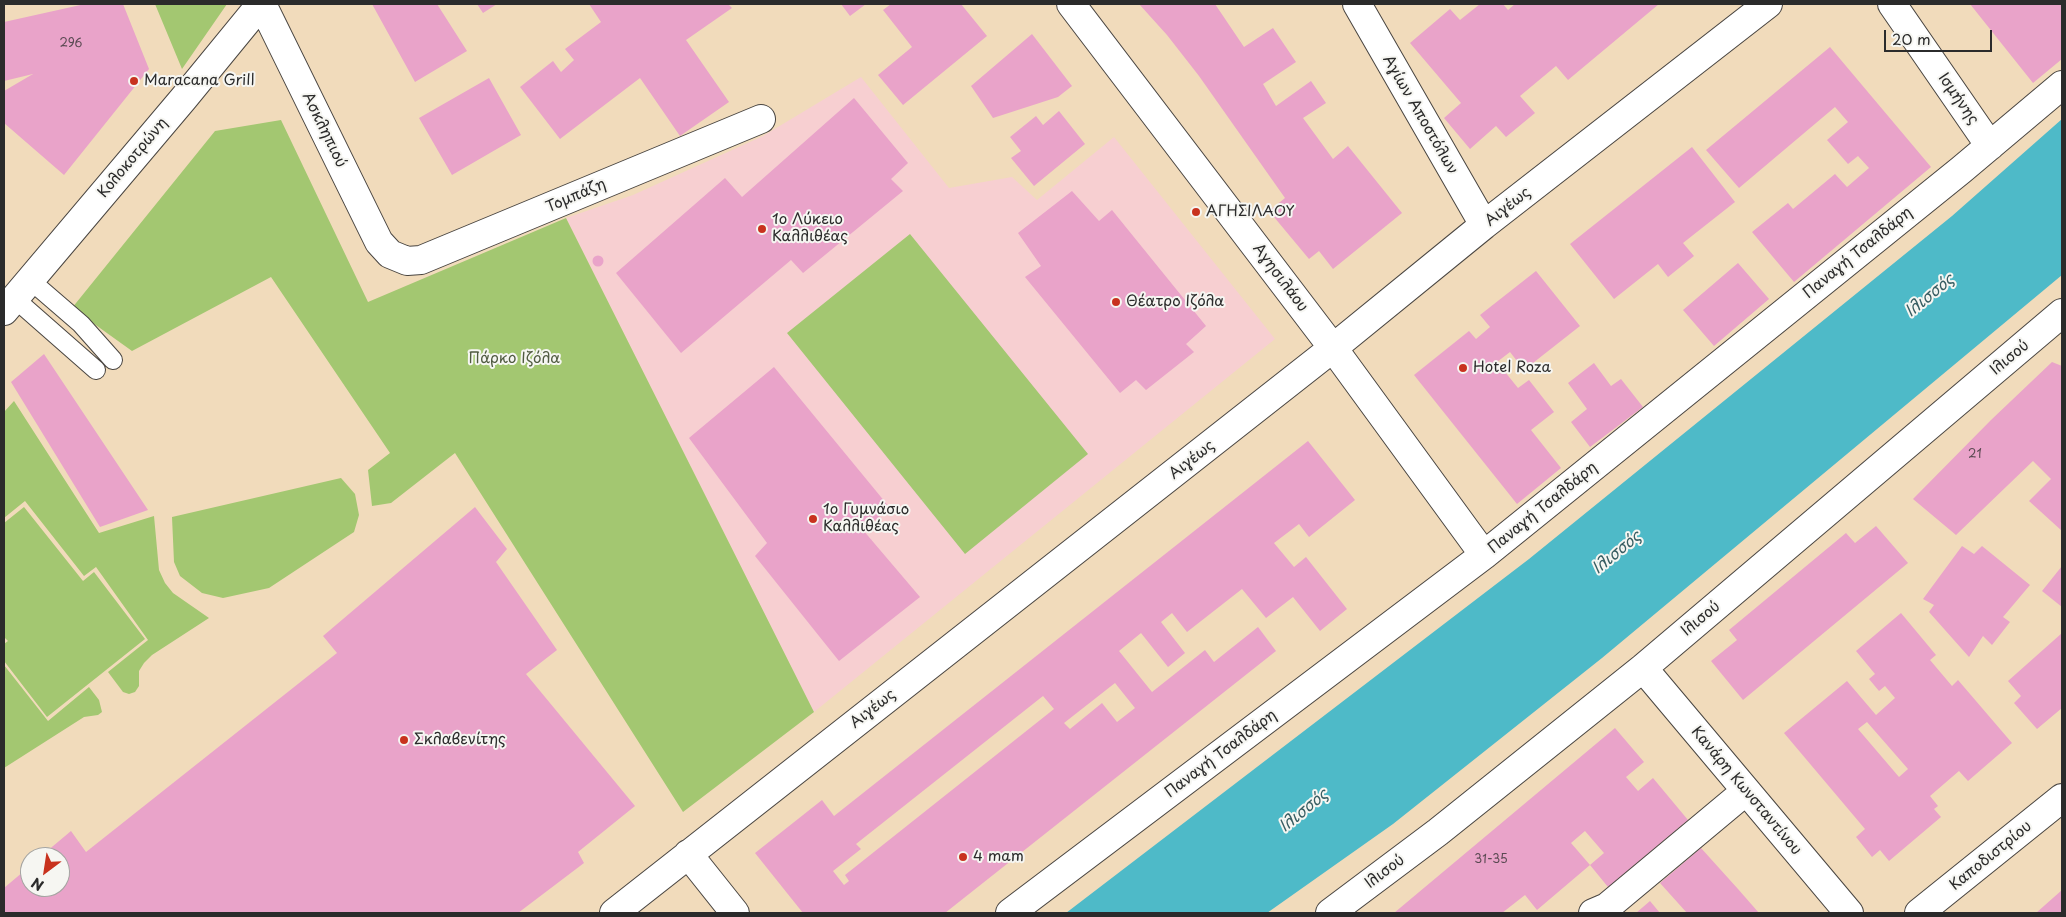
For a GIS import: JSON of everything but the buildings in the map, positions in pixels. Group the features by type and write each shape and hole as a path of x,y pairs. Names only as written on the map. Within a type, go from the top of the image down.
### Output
{"street":[{"name":"Ασκληπιού","path":"262,4 379,242 390,254"},
{"name":"Κολοκοτρώνη","path":"16,296 262,4"},
{"name":"Αγησιλάου","path":"1071,4 1334,348 1484,556"},
{"name":"Αγίων Αποστόλων","path":"1357,4 1484,225"},
{"name":"Αιγέως","path":"614,913 1334,348 1484,225 1768,4"},
{"name":"Ισμήνης","path":"1892,4 1990,146"},
{"name":"Παναγή Τσαλδάρη","path":"1010,913 1484,556 1990,146 2062,85"},
{"name":"Τομπάζη","path":"390,254 407,261 421,260 761,119"},
{"name":"Ιλισού","path":"1330,913 1461,814 1643,668 2062,314"},
{"name":"Κανάρη Κωνσταντίνου","path":"1643,668 1849,913"},
{"path":"1593,913 1606,908 1746,791"},
{"name":"Καποδιστρίου","path":"1919,913 2062,798"},
{"path":"688,854 735,913"}],"lane":[{"path":"16,296 80,324 113,360"},
{"path":"16,296 96,370"}],"shaded area":[{"path":"861,77 949,188 1012,177 1037,200 1114,137 1275,339 814,712 566,218 633,195 763,136"}],"green space":[{"path":"155,4 227,4 182,69"},
{"name":"Πάρκο Ιζόλα","path":"281,120 368,302 566,218 814,712 683,812 455,453 391,503 372,506 368,470 390,453 271,277 132,351 72,308 215,131"},
{"path":"910,234 1088,454 965,554 787,333"},
{"path":"14,401 99,533 154,516 159,570 165,583 173,593 209,618 152,655 144,663 139,671 139,686 135,692 129,694 123,692 108,672 148,640 96,567 84,576 25,501 4,518 4,412"},
{"path":"341,478 355,494 359,515 354,532 269,588 223,598 202,593 180,576 174,562 172,517"},
{"path":"24,507 83,581 94,572 145,639 47,717 4,661 4,644 8,641 4,637 4,523"},
{"path":"4,665 48,721 89,687 99,700 102,712 98,715 84,717 4,768"}],"water":[{"name":"Ιλισσός","path":"2062,119 2062,275 1602,658 1393,824 1267,913 1066,913 1529,559 1952,216"}],"place":[{"name":"Maracana Grill","path":"134,81"},
{"name":"ΑΓΗΣΙΛΑΟΥ","path":"1196,212"},
{"name":"1ο Λύκειο Καλλιθέας","path":"762,229"},
{"name":"Θέατρο Ιζόλα","path":"1116,302"},
{"name":"Hotel Roza","path":"1463,368"},
{"name":"1ο Γυμνάσιο Καλλιθέας","path":"813,519"},
{"name":"Σκλαβενίτης","path":"404,740"},
{"name":"4 mam","path":"963,857"}]}
